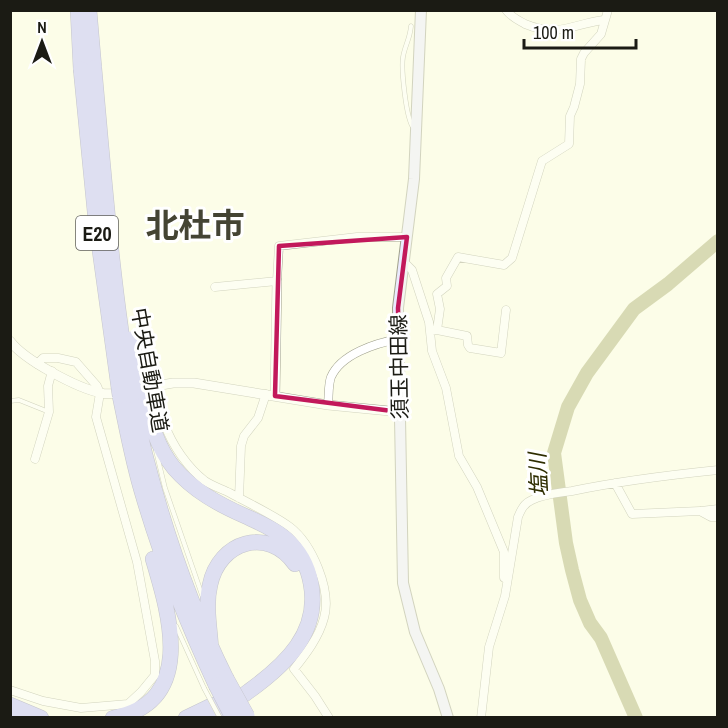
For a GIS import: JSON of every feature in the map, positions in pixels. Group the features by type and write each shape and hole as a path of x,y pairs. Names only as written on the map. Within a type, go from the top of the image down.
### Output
{"highway":[{"name":"中央自動車道","path":"78,10 88,68 142,494 174,589 215,684 242,717"},
{"name":"中央自動車道","path":"89,10 88,68 96,222 143,452 178,566 212,650 215,684"},
{"path":"131,395 170,463 197,490 272,529 291,545 304,562 311,583 313,594 311,619 292,655 263,681 231,704 207,717"},
{"path":"113,717 132,712 150,702 165,682 169,671 171,648 163,596 145,529 142,494"},
{"path":"186,717 209,708 259,674 294,638 304,604 303,584 295,563 282,550 262,542 244,544 225,556 214,573 208,594 212,650"},
{"path":"10,705 36,707"}],"main road":[{"name":"須玉中田線","path":"421,10 417,132 398,308 404,593 415,632 440,689 448,717"}],"street":[{"path":"506,10 509,15 522,22 550,31 604,20"},
{"path":"508,579 504,578 504,552 495,528 477,487 459,456 446,388 432,351 433,331 440,309 437,294 447,286 446,278 458,257 504,265 512,258 542,161 569,144 570,116 580,84 581,59 601,34 608,10"},
{"path":"239,498 241,446 244,436 258,418 270,395 279,246 357,237 407,237"},
{"path":"404,262 412,270 433,331"},
{"path":"215,287 277,280"},
{"path":"433,331 467,336 470,348 501,353 506,310"},
{"path":"328,405 330,379 336,369 362,349 399,339"},
{"path":"10,341 16,350 37,364 100,393 108,394 156,385 194,383 328,405 400,412"},
{"path":"10,690 36,707 81,708 128,704 154,675 155,661 137,562 96,417 100,393 97,386 76,362 58,358 43,358 37,364"},
{"path":"35,459 49,412 48,386 51,371"},
{"path":"156,385 165,424 173,442 189,464 206,481 291,528 312,554 321,577 325,598 325,616 305,656 294,669 329,717"},
{"path":"481,717 489,647 508,579 518,517 522,507 530,500 606,484 669,474 717,470"},
{"path":"615,483 632,514 717,509"},
{"path":"700,511 711,517 717,517"}],"lane":[{"path":"411,26 410,39 405,47 402,61 407,108 410,122 417,132"},
{"path":"10,401 19,400 49,412"},
{"path":"153,430 154,444 165,488 208,612"},
{"path":"163,596 215,684 220,717"}],"highlighted area":[{"path":"407,237 398,308 400,412 275,396 279,246"}],"waterway":[{"name":"塩川","path":"636,718 601,638 590,623 580,600 566,543 554,453 568,407 587,373 634,309 668,284 718,241"}],"district":[{"name":"北杜市","path":"195,225"}]}
